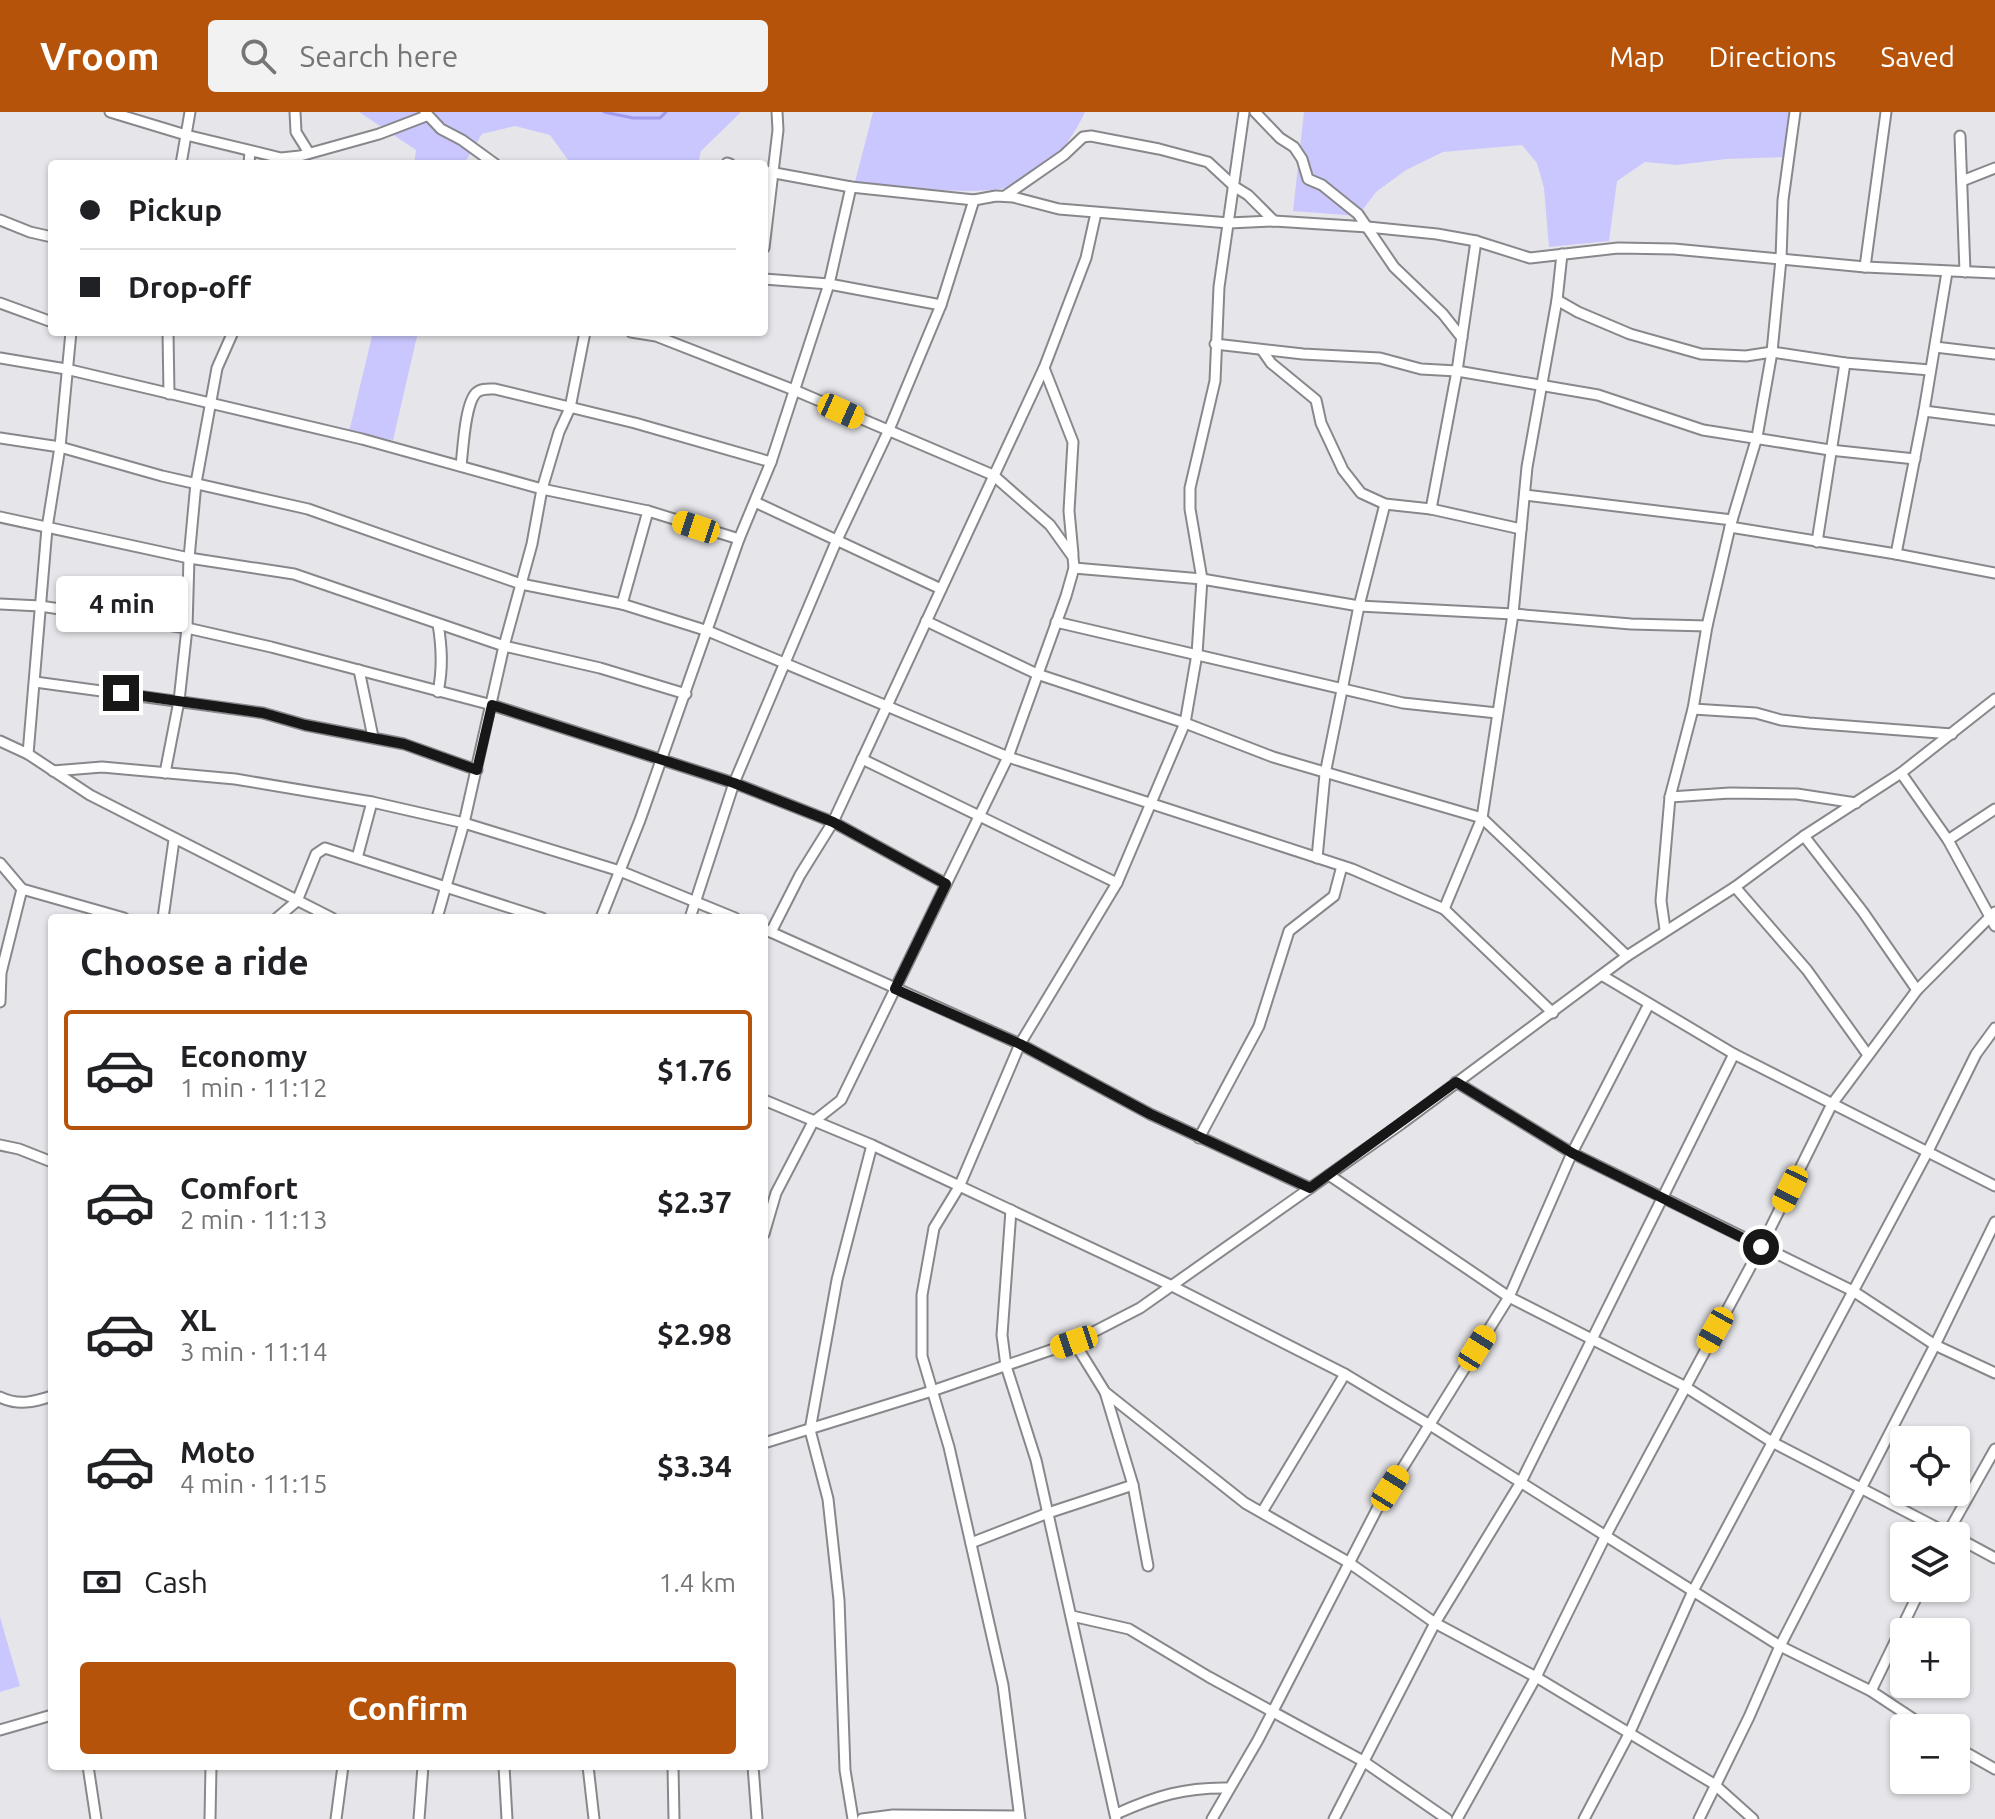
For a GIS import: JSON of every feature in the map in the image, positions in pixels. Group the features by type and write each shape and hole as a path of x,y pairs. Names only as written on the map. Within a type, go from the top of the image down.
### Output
{"street":[{"path":"110,112 186,135 281,158 379,134 426,114 441,129 490,160"},
{"path":"182,160 190,112"},
{"path":"295,112 296,132 309,153"},
{"path":"777,112 779,121 768,172 851,187 974,200 1005,196 1059,209 1096,213 1229,223 1274,221 1368,227 1476,241 1520,256 1618,248 1674,249 1865,267 1995,273"},
{"path":"862,1819 893,1815 1019,1817 1003,1685 949,1447 922,1356 922,1295 934,1228 959,1187 1020,1044 1117,883 1185,723 1197,654 1202,579 1190,509 1190,488 1211,405 1217,358 1219,287 1244,112"},
{"path":"1255,112 1280,138 1294,147 1302,159 1308,179 1343,201 1368,227 1394,267 1443,314 1462,338"},
{"path":"1665,929 1661,901 1670,797 1693,709 1707,626 1731,523 1757,437 1772,352 1783,200 1795,112"},
{"path":"1865,267 1886,112"},
{"path":"1005,196 1064,155 1083,137 1091,136 1208,162 1274,221"},
{"path":"1960,136 1965,272"},
{"path":"249,160 250,151"},
{"path":"1962,181 1995,168"},
{"path":"603,914 686,694 739,539 771,462 829,284 851,187"},
{"path":"692,914 734,783 941,305 974,200"},
{"path":"1096,213 1086,258 1044,368 833,822 768,931 1020,1044 1199,1138 1310,1188"},
{"path":"0,220 48,236"},
{"path":"1431,509 1457,371 1476,241"},
{"path":"1444,909 1482,818 1513,614 1525,495 1562,254"},
{"path":"1896,554 1947,272"},
{"path":"768,279 829,284 941,305"},
{"path":"1557,300 1630,334 1701,354 1746,356 1772,352 1845,363 1930,370"},
{"path":"0,303 48,321"},
{"path":"28,754 47,528 60,447 70,336"},
{"path":"168,336 169,394"},
{"path":"165,773 179,701 187,628 196,483 217,368 231,336"},
{"path":"438,914 477,770 504,646 532,544 542,489 559,432 570,408 584,336"},
{"path":"656,336 794,390 993,475 1050,525 1073,557"},
{"path":"1215,344 1380,358 1421,369 1457,371 1598,395 1703,430 1830,450 1915,459"},
{"path":"1935,347 1995,354"},
{"path":"1262,350 1280,371 1316,400 1321,423 1343,470 1361,493 1385,504 1431,509 1521,529"},
{"path":"0,358 66,369 362,439 542,489 648,511 739,539"},
{"path":"1817,542 1845,363"},
{"path":"768,1220 776,1193 813,1122 841,1100 1008,757 1074,568 1069,511 1073,442 1044,368"},
{"path":"461,466 469,405 474,394 495,389 635,423 771,462"},
{"path":"1924,411 1995,420"},
{"path":"0,438 60,447 127,467 330,516 415,549 521,584 622,604 708,631 1008,757 1342,866 1444,909 1553,1013"},
{"path":"1525,495 1731,523 1817,542 1995,573"},
{"path":"755,502 941,589"},
{"path":"1317,858 1325,774 1359,606 1385,504"},
{"path":"622,604 648,511"},
{"path":"0,517 189,558 294,574 504,646 600,668 686,694"},
{"path":"1074,568 1202,579 1359,606 1707,626"},
{"path":"0,604 40,606 187,628 492,705 734,783 833,822 946,884"},
{"path":"926,621 1037,674 1325,774 1482,818 1627,956"},
{"path":"1056,622 1403,703 1497,713"},
{"path":"438,624 442,649 438,692"},
{"path":"359,670 373,737"},
{"path":"35,682 263,713 305,725 404,744 477,770"},
{"path":"768,1442 932,1391 1074,1342 1140,1308 1329,1175 1665,929 1735,887 1804,836 1901,773 1995,699"},
{"path":"1693,709 1756,713 1809,723 1952,734"},
{"path":"0,741 28,754 90,795 174,840 324,914"},
{"path":"862,759 1117,883"},
{"path":"53,771 102,767 235,779 372,802 464,823 620,871 725,914"},
{"path":"1901,773 1948,840 1992,914 1995,926"},
{"path":"1670,797 1730,793 1797,794 1856,803"},
{"path":"357,858 372,802"},
{"path":"1948,840 1995,809"},
{"path":"1804,836 1863,912 1917,990"},
{"path":"164,914 174,840"},
{"path":"282,914 297,901 320,851 331,849 529,914"},
{"path":"0,863 22,889 110,914"},
{"path":"1199,1138 1259,1026 1289,931 1334,896 1342,866"},
{"path":"1735,887 1807,970 1868,1055"},
{"path":"0,1002 1,973 22,889"},
{"path":"1457,1819 1536,1677 1606,1535 1761,1247 1832,1104 1917,990 1992,914"},
{"path":"1603,976 1734,1054 1995,1186"},
{"path":"1212,1819 1377,1509 1509,1297 1572,1153 1649,1004"},
{"path":"1584,1819 1629,1734 1693,1591 1928,1151 1976,1054 1995,1028"},
{"path":"1334,1819 1435,1623 1521,1482 1734,1054"},
{"path":"1456,1082 1572,1153 1853,1291 1935,1345 1995,1373"},
{"path":"768,1102 872,1145 1170,1285 1345,1374 1780,1646 1871,1691 1906,1714"},
{"path":"0,1145 48,1161"},
{"path":"853,1819 845,1770 839,1600 828,1499 810,1430 837,1280 872,1145"},
{"path":"0,1158 12,1148"},
{"path":"1329,1175 1509,1297 1684,1386 1772,1442 1924,1522"},
{"path":"768,1190 776,1193"},
{"path":"1011,1210 1002,1335 1006,1366 1036,1460 1116,1817 1151,1798 1175,1791 1200,1787 1229,1788"},
{"path":"1699,1819 1780,1646 1995,1222"},
{"path":"1074,1342 1105,1392 1133,1485 1148,1566"},
{"path":"1262,1512 1345,1374"},
{"path":"1105,1392 1245,1503 1348,1562 1435,1623 1536,1677 1714,1784 1753,1819"},
{"path":"0,1397 12,1402 29,1403 48,1397"},
{"path":"1958,1522 1995,1449"},
{"path":"971,1543 1133,1485"},
{"path":"1970,1546 1995,1558"},
{"path":"1871,1691 1914,1602"},
{"path":"1072,1616 1129,1629 1363,1761 1447,1819"},
{"path":"0,1730 48,1716"},
{"path":"1970,1755 1995,1769"},
{"path":"89,1770 96,1819"},
{"path":"210,1819 211,1770"},
{"path":"336,1819 342,1770"},
{"path":"419,1819 423,1770"},
{"path":"504,1770 507,1819"},
{"path":"588,1770 594,1819"},
{"path":"673,1770 674,1819"},
{"path":"753,1770 757,1819"}],"shaded area":[{"path":"359,112 741,112 701,151 699,160 568,160 550,135 515,126 482,134 466,160 415,160 416,150"},
{"path":"873,112 1085,112 1061,151 1036,175 1011,187 968,191 855,182"},
{"path":"1304,112 1793,112 1787,157 1726,159 1677,165 1645,162 1617,181 1609,241 1549,247 1544,188 1537,163 1522,145 1443,152 1406,170 1376,192 1358,216 1293,211"},
{"path":"372,336 417,336 393,440 349,432"},
{"path":"0,1617 20,1686 0,1692"}],"waterway":[{"path":"604,112 633,118 660,118 666,112"}],"route":[{"path":"121,693 263,713 305,725 404,744 477,770 492,705 734,783 833,822 946,884 895,989 1020,1044 1199,1138 1310,1188 1456,1082 1572,1153 1664,1196 1761,1247"}]}
